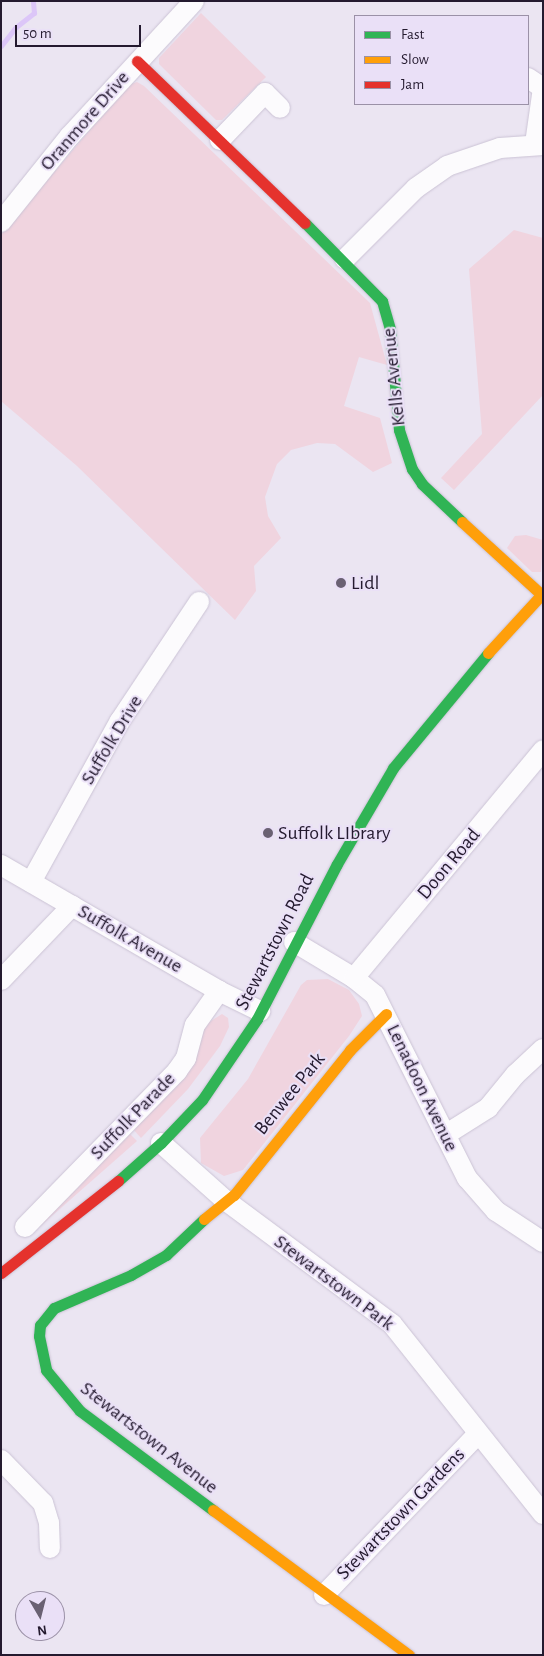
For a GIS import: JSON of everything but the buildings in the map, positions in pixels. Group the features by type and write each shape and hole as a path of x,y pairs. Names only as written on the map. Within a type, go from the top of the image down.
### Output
{"street":[{"name":"Oranmore Drive","path":"1,222 70,136 194,1"},
{"name":"Kells Avenue","path":"137,61 345,259 373,289 387,314 394,347 399,430 412,468 422,484 483,543 542,594"},
{"path":"345,259 416,188 447,166 489,150 539,145 543,88 529,79"},
{"path":"220,140 264,93 280,108"},
{"name":"Stewartstown Road","path":"1,1273 81,1213 161,1143 221,1075 260,1011 294,942 371,804 408,746 504,633 542,594"},
{"name":"Suffolk Drive","path":"31,882 120,721 200,602"},
{"name":"Doon Road","path":"354,978 543,750"},
{"name":"Suffolk Avenue","path":"1,864 219,991 260,1011"},
{"path":"1,980 72,906"},
{"name":"Lenadoon Avenue","path":"294,942 354,978 375,995 467,1178 510,1222 543,1242"},
{"name":"Suffolk Parade","path":"25,1227 177,1071 186,1058 195,1025 219,991"},
{"name":"Benwee Park","path":"225,1200 234,1195 350,1050 386,1014"},
{"path":"445,1135 488,1108 515,1075 543,1049"},
{"name":"Stewartstown Park","path":"161,1143 225,1200 392,1324 543,1514"},
{"name":"Stewartstown Avenue","path":"225,1200 166,1255 138,1272 54,1308 40,1325 42,1359 55,1385 80,1411 324,1594 409,1655"},
{"name":"Stewartstown Gardens","path":"324,1594 478,1434"},
{"path":"1,1460 43,1503 49,1523 50,1548"}],"shaded area":[{"path":"201,13 266,77 222,120 216,120 159,64 159,58"},
{"path":"137,82 144,86 370,303 387,365 359,357 344,406 380,418 392,463 373,472 335,444 317,443 291,450 277,464 265,497 268,516 281,538 254,566 256,591 235,620 77,466 1,401 1,235 128,85"},
{"path":"514,230 543,238 543,395 454,490 441,478 482,434 469,269"},
{"path":"526,535 543,540 541,572 532,572 507,548 515,536"},
{"path":"328,979 349,990 359,1004 362,1016 349,1036 243,1170 224,1176 201,1163 200,1138 248,1079 301,985 307,980"},
{"path":"222,1014 228,1018 229,1027 220,1046 188,1089 141,1138 132,1128 203,1026"},
{"path":"128,1132 137,1141 37,1229"}],"waterway":[{"path":"1,46 16,27 34,13 33,1"}],"traffic: fast":[{"path":"305,223 382,301 390,329 399,430 412,469 422,484 462,522"},
{"path":"118,1181 161,1143 202,1100 257,1019 337,864 393,768 488,653"},
{"path":"204,1219 166,1255 131,1275 54,1308 40,1325 39,1336 46,1370 80,1411 213,1510"}],"traffic: slow":[{"path":"462,522 542,595"},
{"path":"488,653 543,593"},
{"path":"204,1219 234,1195 350,1050 386,1014"},
{"path":"213,1510 409,1655"}],"traffic: jam":[{"path":"137,61 305,223"},
{"path":"1,1273 118,1181"}],"place":[{"name":"Lidl","path":"341,583"},
{"name":"Suffolk LIbrary","path":"268,833"}]}
